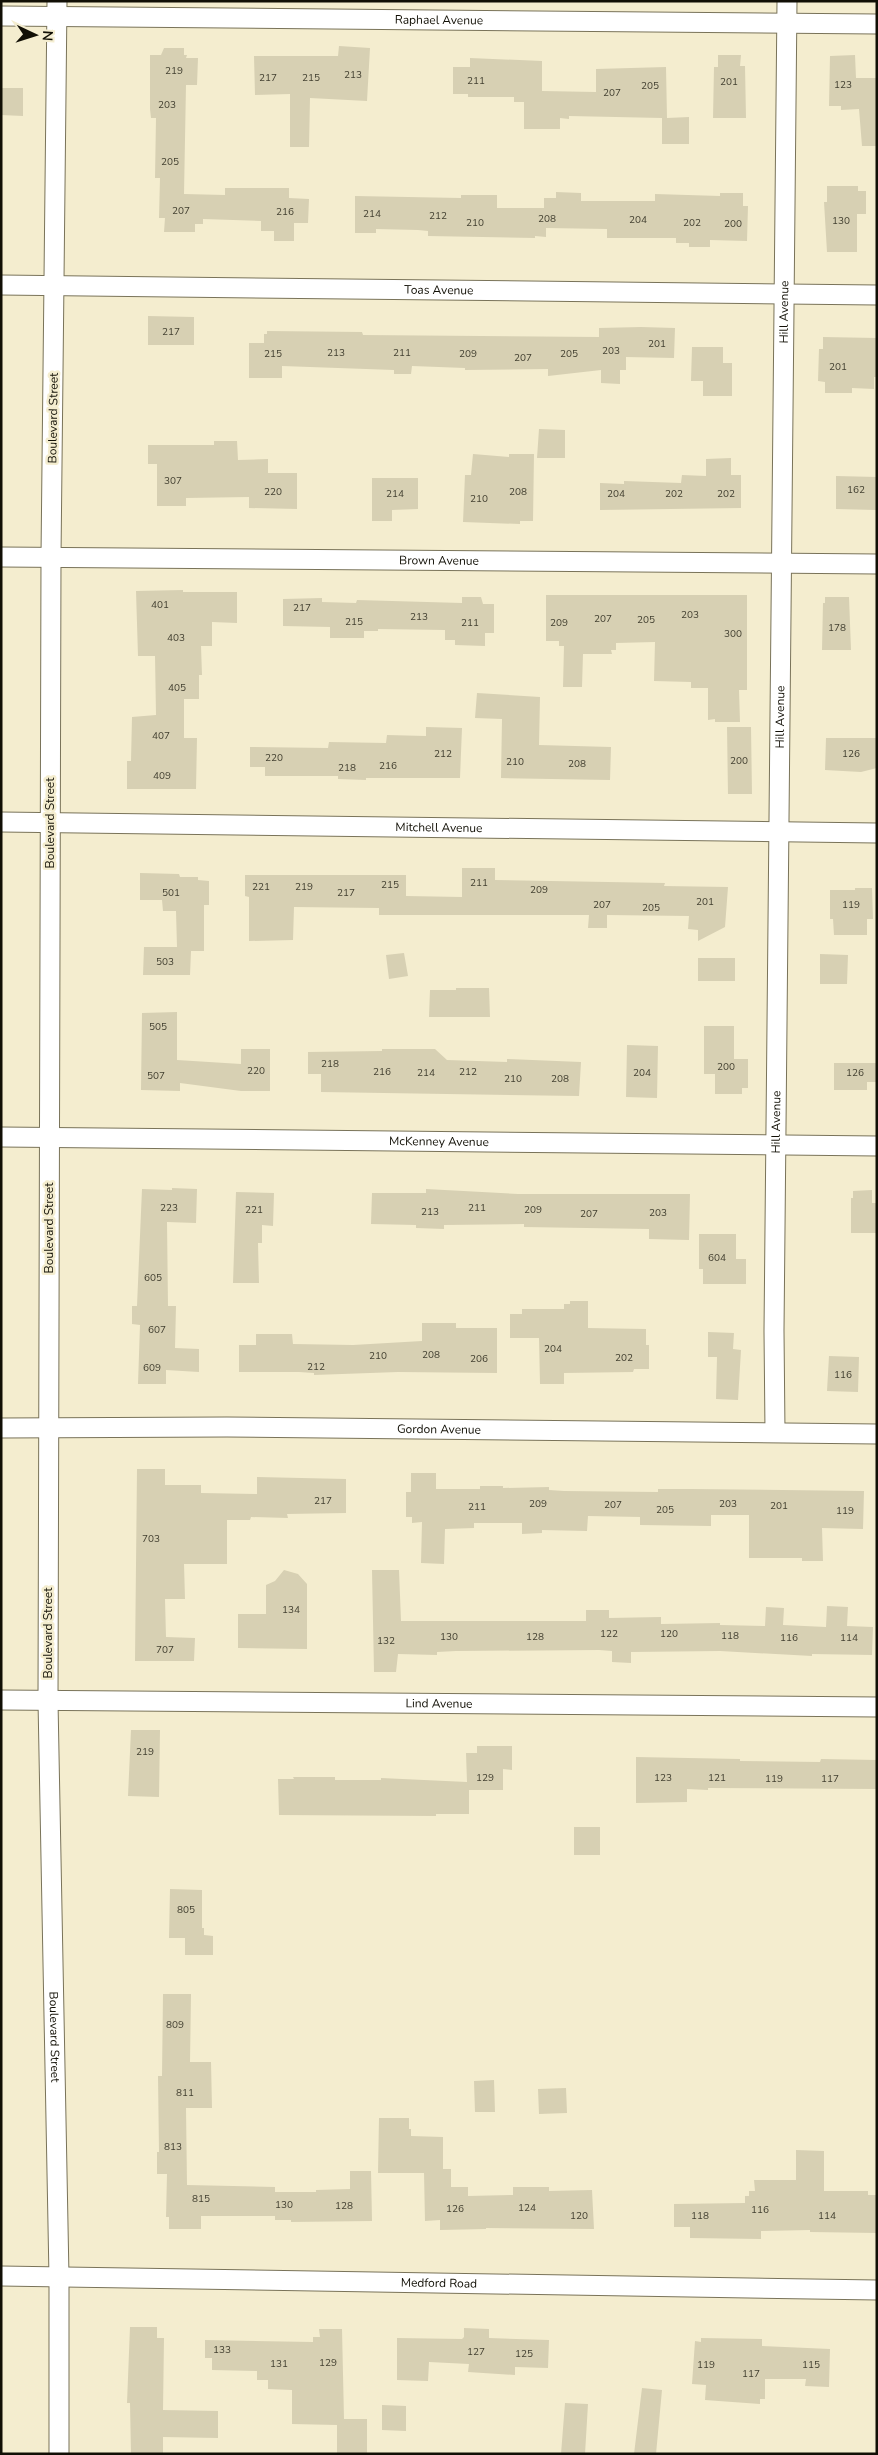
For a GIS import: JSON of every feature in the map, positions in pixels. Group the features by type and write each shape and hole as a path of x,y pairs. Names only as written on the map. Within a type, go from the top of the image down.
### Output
{"street":[{"name":"Hill Avenue","path":"775,1432 774,1331 787,1"},
{"name":"Raphael Avenue","path":"1,16 56,9 877,24"},
{"name":"Boulevard Street","path":"56,9 51,557 48,1701 59,2277 59,2454"},
{"name":"Toas Avenue","path":"1,285 877,294"},
{"name":"Brown Avenue","path":"1,557 877,564"},
{"name":"Mitchell Avenue","path":"1,822 877,833"},
{"name":"McKenney Avenue","path":"1,1137 877,1146"},
{"name":"Gordon Avenue","path":"1,1428 227,1427 877,1434"},
{"name":"Lind Avenue","path":"1,1700 877,1707"},
{"name":"Medford Road","path":"1,2276 877,2290"}],"building":[{"path":"339,46 370,48 367,101 310,98 309,147 290,147 290,94 255,95 254,56 338,56"},
{"path":"164,48 184,48 184,55 187,55 186,58 198,58 197,85 186,85 184,194 225,195 225,188 289,188 289,198 309,199 308,223 294,223 294,241 274,241 274,231 261,231 261,221 203,219 203,224 195,224 195,232 164,232 165,218 159,218 160,178 155,178 156,118 151,118 150,109 150,55 161,55"},
{"path":"718,55 741,55 740,66 745,66 746,118 713,118 714,67 718,67"},
{"path":"855,55 856,78 877,78 877,146 862,146 859,109 841,110 841,106 829,106 830,56"},
{"path":"470,58 542,61 542,91 596,92 596,69 666,67 667,118 689,117 689,144 662,144 662,118 569,116 569,119 560,118 560,129 524,129 524,102 514,102 514,97 468,97 468,94 453,94 453,67 470,67"},
{"path":"1,88 23,88 23,116 1,115"},
{"path":"827,186 858,186 858,191 866,191 866,214 857,214 857,252 827,252 824,202 827,202"},
{"path":"556,192 581,193 581,201 655,201 655,194 720,196 720,193 743,193 743,206 748,206 747,241 710,240 710,247 689,247 689,243 676,243 676,238 607,238 607,229 546,228 546,237 535,236 535,238 428,236 428,231 418,230 376,229 376,233 355,233 355,196 461,198 461,195 497,195 497,208 544,208 544,198 556,198"},
{"path":"148,316 194,317 194,345 148,345"},
{"path":"599,328 675,328 674,358 626,357 626,370 620,370 620,384 601,383 601,370 548,376 548,369 465,370 465,368 412,366 411,374 394,374 394,370 282,366 282,378 249,378 249,343 264,343 264,334 267,334 267,331 362,332 363,335 599,337"},
{"path":"823,337 877,338 877,377 874,377 874,389 852,388 852,393 825,393 825,382 818,381 819,349 823,349"},
{"path":"692,347 723,347 723,363 732,363 732,396 703,396 703,381 691,381"},
{"path":"539,429 565,430 565,458 537,458"},
{"path":"214,441 237,441 238,460 268,459 268,473 297,473 297,509 249,508 249,497 186,498 186,506 157,506 157,464 148,464 148,445 214,445"},
{"path":"473,454 509,457 509,454 534,454 533,521 520,521 520,524 463,522 465,475 471,475"},
{"path":"731,458 731,475 741,475 741,508 600,510 600,483 624,484 624,481 681,483 682,475 706,476 706,459"},
{"path":"836,476 877,477 876,510 836,509"},
{"path":"372,478 418,478 418,509 392,510 392,521 372,521"},
{"path":"183,590 183,592 237,592 237,623 212,622 212,646 201,646 202,675 199,675 199,699 184,699 184,738 197,738 196,789 127,789 127,761 131,761 132,717 156,715 155,656 138,656 136,591"},
{"path":"546,595 747,595 747,690 739,690 740,722 715,722 715,719 708,720 708,688 691,688 691,682 654,681 655,642 616,643 616,650 611,650 612,654 583,654 582,687 563,687 564,646 559,646 559,641 546,641"},
{"path":"462,597 481,597 483,604 494,604 494,633 485,633 485,646 455,645 455,640 445,640 445,630 378,629 378,631 364,631 364,638 330,638 330,627 283,626 283,599 322,598 322,602 356,603 357,600 462,603"},
{"path":"825,597 849,597 851,650 822,650 823,603 825,603"},
{"path":"477,693 540,697 539,745 611,747 610,780 501,778 502,719 475,718"},
{"path":"426,727 462,728 460,778 366,778 366,780 338,779 338,776 265,776 265,767 250,767 250,747 328,748 329,742 386,743 387,735 426,736"},
{"path":"727,727 751,727 752,794 728,794"},
{"path":"826,738 877,738 877,768 861,772 825,770"},
{"path":"462,868 495,868 495,880 665,883 664,886 728,887 725,927 698,941 698,930 688,929 689,916 607,915 607,928 588,928 589,915 379,915 379,908 294,907 293,940 249,941 249,897 245,896 245,875 406,875 406,896 462,897"},
{"path":"140,873 179,874 180,877 198,877 198,880 209,881 209,905 204,905 204,951 191,951 190,975 143,975 144,947 177,947 176,911 163,911 162,900 140,900"},
{"path":"855,888 872,888 873,919 867,919 867,935 834,935 833,919 830,919 830,890 855,890"},
{"path":"404,953 408,976 389,979 386,955"},
{"path":"820,954 848,955 847,984 820,984"},
{"path":"698,958 735,958 735,981 698,981"},
{"path":"456,988 489,988 490,1017 429,1017 430,990 456,990"},
{"path":"177,1012 177,1060 241,1064 241,1049 270,1049 270,1091 241,1091 180,1083 180,1091 141,1090 142,1013"},
{"path":"704,1026 734,1026 734,1059 748,1059 748,1088 742,1088 742,1094 715,1094 715,1074 704,1074"},
{"path":"627,1045 658,1046 657,1098 626,1097"},
{"path":"382,1049 435,1049 447,1060 507,1062 507,1059 581,1062 579,1096 321,1092 321,1074 308,1074 308,1052 382,1051"},
{"path":"834,1063 877,1063 877,1082 867,1082 867,1090 834,1090"},
{"path":"172,1188 197,1189 196,1223 167,1222 168,1306 176,1306 175,1348 199,1349 199,1372 166,1370 166,1384 138,1384 140,1325 132,1324 132,1306 137,1306 142,1189 172,1190"},
{"path":"426,1189 518,1194 690,1194 689,1240 649,1239 649,1229 524,1227 524,1224 444,1225 444,1229 416,1228 416,1225 371,1224 372,1193 426,1193"},
{"path":"872,1190 872,1203 877,1203 877,1233 851,1233 851,1198 853,1198 853,1191"},
{"path":"236,1192 274,1193 273,1226 262,1225 262,1243 258,1243 259,1283 233,1283"},
{"path":"699,1234 736,1234 736,1259 746,1259 746,1284 703,1284 703,1269 699,1269"},
{"path":"570,1301 588,1301 588,1328 646,1329 646,1345 649,1345 649,1369 634,1369 633,1372 564,1373 564,1384 540,1384 539,1338 510,1338 510,1314 522,1314 522,1309 564,1309 564,1304 570,1304"},
{"path":"422,1323 456,1323 456,1328 497,1328 497,1373 398,1372 314,1375 314,1373 299,1372 239,1372 239,1345 256,1345 256,1334 292,1334 293,1344 353,1345 422,1341"},
{"path":"708,1332 734,1333 733,1349 741,1350 738,1400 716,1399 717,1357 708,1357"},
{"path":"829,1356 859,1357 858,1392 827,1391"},
{"path":"137,1469 165,1469 165,1485 201,1485 201,1493 257,1494 257,1477 346,1479 346,1513 287,1514 288,1518 251,1517 250,1520 227,1520 227,1564 184,1564 185,1599 165,1599 166,1637 195,1638 194,1661 135,1661"},
{"path":"411,1473 436,1473 436,1489 480,1489 480,1486 503,1486 503,1488 549,1487 549,1490 564,1491 658,1492 658,1489 691,1489 864,1491 863,1529 822,1528 823,1561 802,1561 802,1558 749,1558 749,1515 711,1515 711,1526 640,1525 640,1517 588,1516 587,1531 542,1530 542,1533 522,1534 522,1523 474,1523 474,1528 445,1529 444,1564 421,1563 422,1522 412,1523 412,1517 406,1517 406,1492 411,1492"},
{"path":"284,1570 298,1574 307,1584 307,1649 238,1648 238,1614 266,1614 266,1585 275,1581"},
{"path":"372,1570 399,1570 401,1621 586,1621 586,1610 609,1610 609,1618 661,1617 661,1624 720,1623 720,1625 765,1626 766,1607 784,1608 783,1625 826,1627 827,1606 848,1607 847,1626 873,1627 872,1655 812,1654 812,1656 720,1651 631,1652 631,1663 612,1662 612,1651 599,1650 456,1651 437,1652 437,1655 398,1654 396,1672 374,1672"},
{"path":"131,1730 160,1730 159,1797 128,1796"},
{"path":"477,1746 512,1746 512,1770 503,1769 503,1790 469,1790 469,1814 436,1814 436,1816 279,1815 278,1779 335,1777 335,1780 381,1780 381,1778 467,1782 466,1753 477,1753"},
{"path":"636,1757 820,1762 821,1759 877,1760 877,1789 687,1789 687,1802 636,1803"},
{"path":"574,1827 600,1827 600,1855 574,1855"},
{"path":"170,1889 202,1890 202,1928 204,1928 204,1935 213,1936 213,1955 185,1955 185,1938 169,1938"},
{"path":"163,1994 191,1994 190,2062 211,2062 212,2108 186,2108 187,2185 275,2187 275,2192 316,2192 316,2190 350,2189 350,2171 371,2171 372,2221 291,2222 291,2220 275,2220 275,2216 201,2216 201,2229 169,2229 169,2217 166,2217 167,2174 157,2174 157,2152 159,2152 158,2076 162,2076"},
{"path":"494,2080 495,2112 475,2112 474,2081"},
{"path":"566,2088 567,2113 539,2114 538,2089"},
{"path":"379,2118 409,2118 411,2136 443,2137 443,2169 451,2169 451,2187 468,2187 468,2196 513,2195 513,2187 549,2187 549,2191 592,2190 594,2229 486,2228 440,2230 440,2220 425,2221 424,2173 378,2173"},
{"path":"796,2150 824,2151 824,2191 868,2191 868,2195 877,2195 877,2233 810,2232 810,2230 761,2231 761,2239 690,2238 690,2227 674,2227 674,2204 745,2203 745,2196 749,2196 749,2191 755,2191 754,2180 796,2180"},
{"path":"130,2327 157,2327 157,2338 164,2338 163,2410 218,2411 218,2438 163,2437 163,2454 131,2454 130,2403 127,2403"},
{"path":"464,2328 489,2329 489,2338 549,2340 548,2368 515,2367 515,2375 468,2372 469,2364 429,2362 428,2381 397,2380 397,2338 462,2339 464,2337"},
{"path":"319,2329 342,2329 344,2419 367,2419 367,2453 337,2453 337,2425 292,2424 292,2390 268,2389 268,2380 257,2380 257,2371 212,2370 212,2358 205,2358 205,2340 313,2342 313,2337 320,2337"},
{"path":"701,2338 762,2339 762,2346 830,2349 829,2387 805,2386 806,2379 765,2379 765,2399 760,2399 760,2404 705,2400 706,2385 692,2384 695,2341 701,2342"},
{"path":"642,2388 662,2390 656,2454 634,2454"},
{"path":"565,2403 588,2404 585,2454 561,2454"},
{"path":"382,2405 406,2406 406,2431 382,2430"}]}
